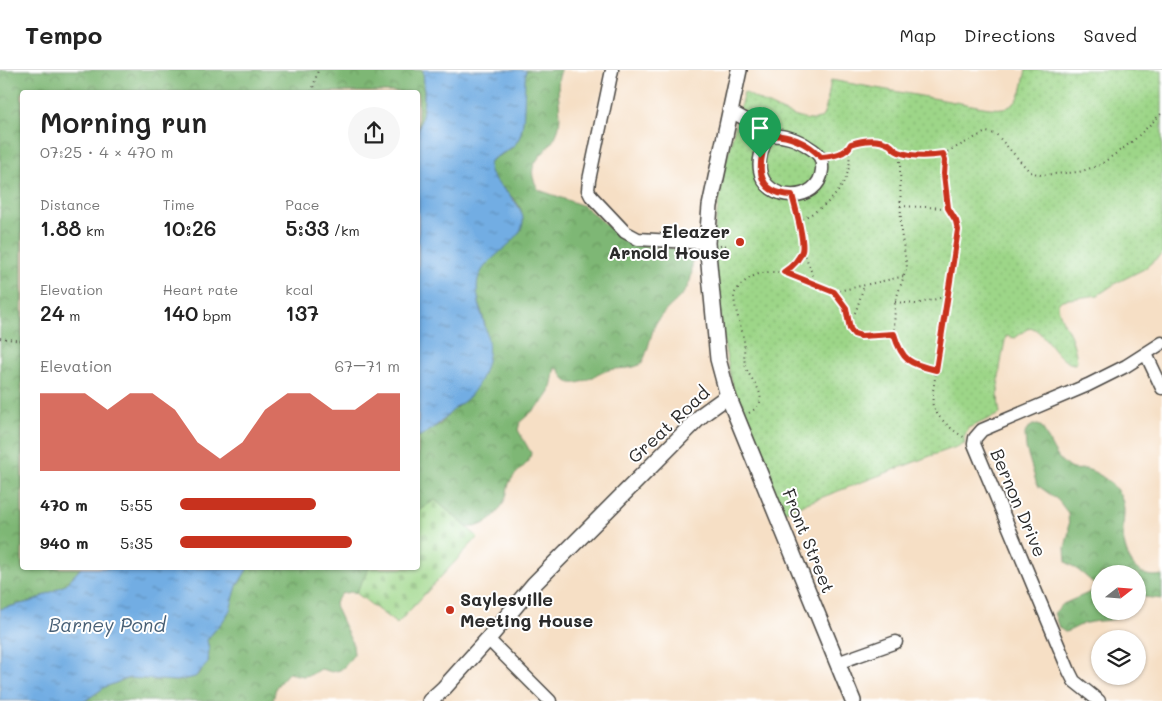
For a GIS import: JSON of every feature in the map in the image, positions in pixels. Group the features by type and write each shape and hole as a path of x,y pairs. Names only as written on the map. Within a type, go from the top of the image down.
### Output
{"main road":[{"name":"Great Road","path":"430,701 488,639 534,584 703,414 728,396 720,373 716,351 707,244 710,206 730,111 735,70"},
{"name":"Front Street","path":"728,396 853,701"}],"street":[{"path":"612,70 588,180 588,190 591,196 625,232 638,239 707,244"},
{"path":"730,111 754,124 767,136 790,138 805,144 821,157 822,173 819,182 809,191 792,195 774,192 769,188 761,175 760,169 760,158 767,136"},
{"name":"Bernon Drive","path":"1099,701 1074,681 974,444 975,438 982,430 1088,385 1126,366 1162,343"},
{"path":"1146,354 1162,388"},
{"path":"488,639 550,701"},
{"path":"837,663 896,642"}],"path":[{"path":"313,90 318,70"},
{"path":"898,152 915,156 943,154 986,132 996,134 1030,172 1041,175 1079,172 1100,165 1133,141 1162,113"},
{"path":"821,157 839,154 849,148 851,144 871,140 882,141 891,145 898,152 900,158 901,232 907,267 895,302 894,334 898,345 908,361 936,370"},
{"path":"798,221 821,208 839,190 848,170 849,148"},
{"path":"943,154 948,208 956,221 958,230 933,391 934,409 957,434 975,438"},
{"path":"792,195 803,249 817,287"},
{"path":"900,206 948,208"},
{"path":"784,272 797,261 803,249"},
{"path":"738,420 756,409 760,401 759,392 746,368 744,337 736,314 734,294 744,280 766,272 784,272 817,287 834,292 905,276"},
{"path":"849,321 856,311 864,285"},
{"path":"834,292 846,308 850,329 854,334 861,336 894,334"},
{"path":"895,302 916,304 948,296"},
{"path":"0,338 20,341"}],"green space":[{"path":"0,70 423,70 424,93 420,124 420,90 20,90 20,570 79,570 65,585 33,601 0,609"},
{"path":"526,70 561,70 558,85 560,118 557,133 534,165 534,180 539,190 584,206 624,240 636,245 681,249 691,259 691,277 684,292 656,323 644,358 639,365 609,370 588,380 576,383 566,381 559,370 555,368 550,392 544,401 520,422 518,430 531,453 528,461 511,480 505,499 495,515 479,526 467,527 435,500 420,510 420,436 440,424 470,396 485,325 477,295 479,274 487,263 521,230 521,210 518,204 495,180 489,168 490,161 511,149 519,137 522,129"},
{"path":"1026,70 1162,70 1162,254 1144,269 1116,283 1098,295 1062,300 1058,304 1061,317 1074,346 1077,361 1075,364 1064,360 1044,337 1033,328 1027,329 1015,338 1006,336 998,384 1000,414 968,428 964,438 965,444 783,512 757,452 733,388 724,344 713,256 714,232 725,165 744,92 784,112 807,120 816,120 824,114 831,80 983,107 1001,108 1009,106 1018,99"},
{"path":"1033,425 1042,427 1056,454 1063,463 1071,469 1085,469 1096,473 1111,484 1119,493 1124,506 1124,543 1129,559 1133,565 1091,565 1091,581 1066,562 1065,548 1069,531 1068,513 1058,500 1037,485 1026,448 1025,434 1027,429"},
{"path":"435,500 478,537 397,624 356,593 368,570 420,570 420,510"},
{"path":"247,570 368,570 356,593 341,594 335,603 353,645 354,654 340,670 332,672 321,669 310,675 303,676 288,673 276,687 273,701 85,701 105,687 129,678 176,681 195,677 201,672 209,650 207,640 223,621 237,586"},
{"path":"1146,574 1162,575 1162,599 1146,597"},
{"path":"1091,592 1091,620 1111,620 1091,622 1065,632 1059,628 1054,613 1063,604"}],"water":[{"path":"423,70 526,70 522,129 519,137 510,148 490,161 489,168 497,183 518,205 522,213 523,222 517,236 484,267 478,281 478,298 489,348 486,363 481,378 469,397 436,426 420,436 420,124 424,101"},
{"name":"Barney Pond","path":"79,570 247,570 237,586 230,610 207,640 209,650 208,663 195,677 176,681 129,678 105,687 85,701 0,701 0,609 33,601 65,585"}],"place":[{"name":"Eleazer Arnold House","path":"740,242"},
{"name":"Saylesville Meeting House","path":"450,610"}],"route":[{"path":"767,136 790,138 805,144 821,157 839,154 849,148 851,144 871,140 882,141 891,145 898,152 915,156 943,154 948,208 954,215 958,230 936,370 908,361 903,355 894,334 861,336 854,334 850,329 846,308 834,292 802,281 784,272 797,261 803,249 798,221 792,195 774,192 769,188 761,175 760,158 767,136"}]}
